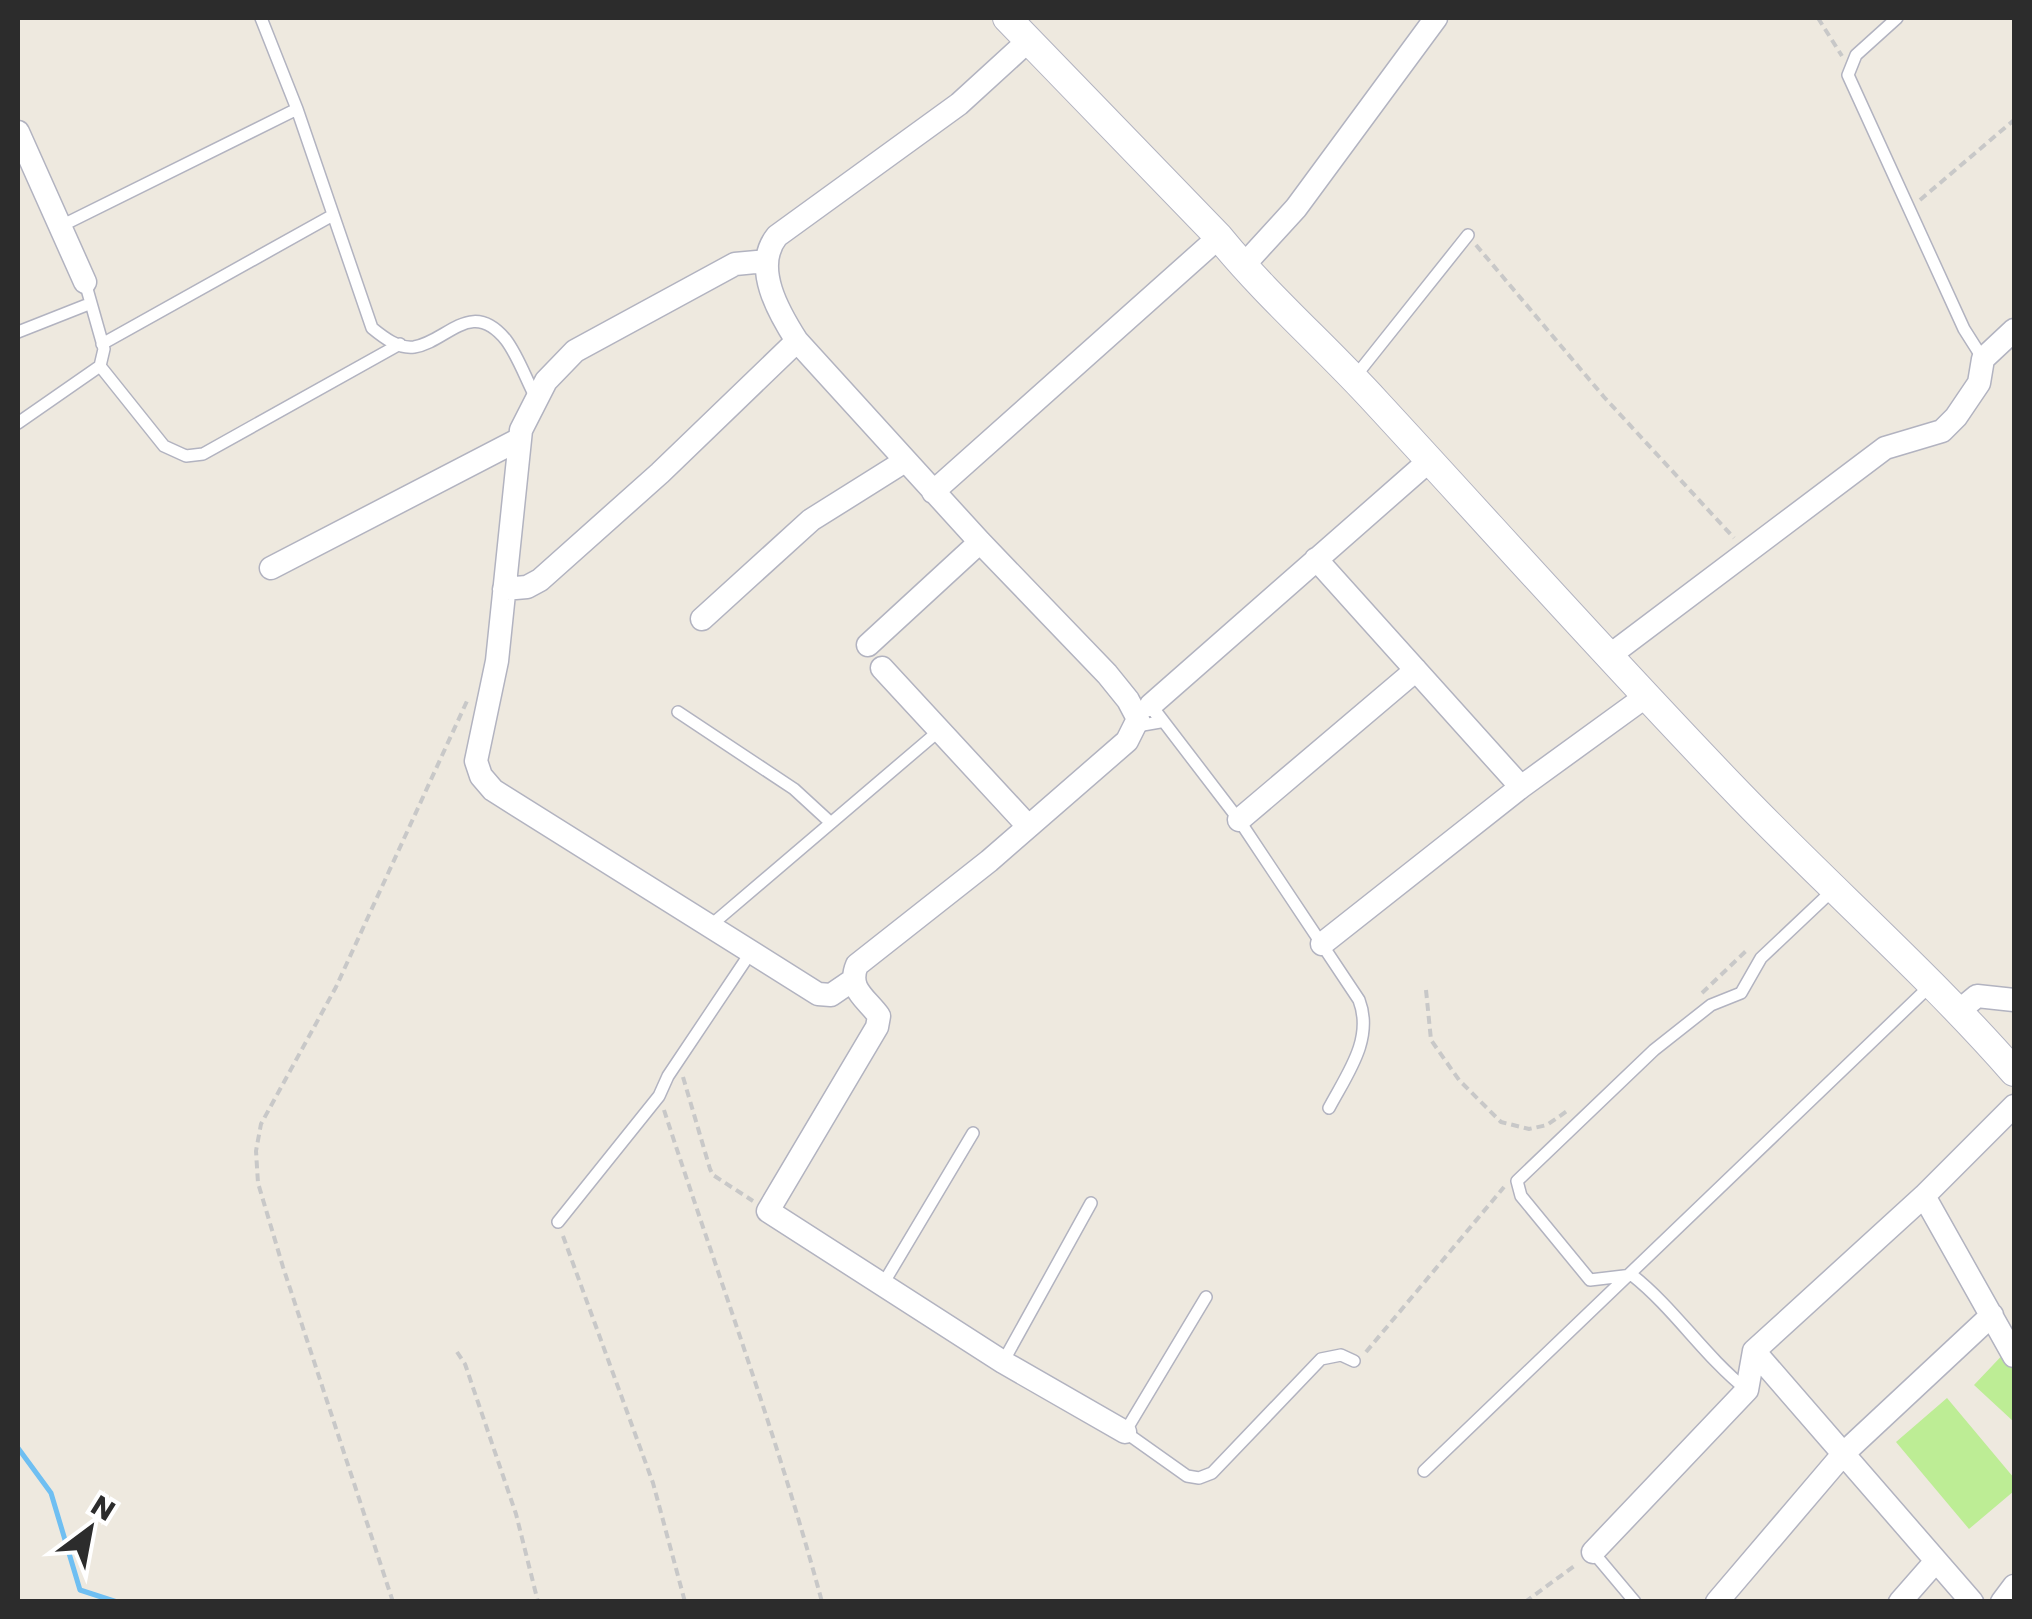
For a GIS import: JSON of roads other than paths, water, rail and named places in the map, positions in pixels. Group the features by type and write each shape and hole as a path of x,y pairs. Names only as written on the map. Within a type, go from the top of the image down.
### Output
{"street":[{"path":"1007,18 1354,378 1645,697 1833,890 1960,1010 2014,1072"},
{"path":"1243,266 1296,208 1436,18"},
{"path":"1028,42 959,104 784,230 771,243 766,261 774,296 797,341 933,492 1107,674 1128,700 1138,726 1127,741 989,861 862,960 854,972 854,987 879,1016 877,1027 768,1212 1003,1362 1124,1432"},
{"path":"18,132 87,293"},
{"path":"933,492 1220,236"},
{"path":"766,261 735,264 592,339 559,365 536,396 520,439 497,661 476,760 481,776 493,790 818,994 831,994 853,980"},
{"path":"1610,656 1885,448 1942,432 1979,383 1983,359 2014,330"},
{"path":"504,588 527,587 540,580 660,473 797,341"},
{"path":"271,568 520,439"},
{"path":"1151,705 1430,460"},
{"path":"702,619 811,520 905,461"},
{"path":"868,646 980,542"},
{"path":"1316,559 1522,787"},
{"path":"882,668 1028,826"},
{"path":"1239,820 1416,670"},
{"path":"1322,944 1522,787 1645,697"},
{"path":"1960,1010 1978,996 2014,1000"},
{"path":"1593,1552 1747,1390 1754,1352 1924,1196 2014,1106"},
{"path":"1924,1196 2014,1356"},
{"path":"1717,1602 1844,1453 1992,1315"},
{"path":"1754,1352 1972,1602"},
{"path":"1900,1602 1936,1562"},
{"path":"2002,1602 2014,1586"}],"lane":[{"path":"261,18 297,109 372,328 388,342 414,347 461,323 482,322 505,338 536,396"},
{"path":"1896,18 1856,56 1848,75 1964,329 1983,359"},
{"path":"61,226 297,109"},
{"path":"102,344 334,215"},
{"path":"1354,378 1468,235"},
{"path":"18,332 87,293 104,354 100,366 18,423"},
{"path":"100,366 164,446 186,456 203,454 400,344"},
{"path":"1138,726 1160,722 1151,705"},
{"path":"1151,705 1239,820 1359,1000 1364,1021 1360,1048 1329,1108"},
{"path":"678,712 794,789 831,823"},
{"path":"710,926 940,730"},
{"path":"1747,1390 1632,1275 1590,1280 1521,1196 1517,1182 1522,1173 1654,1050 1711,1005 1741,992 1761,958 1833,890"},
{"path":"558,1222 659,1096 676,1064 752,952"},
{"path":"1424,1471 1932,984"},
{"path":"883,1284 973,1133"},
{"path":"1003,1362 1092,1203"},
{"path":"1206,1296 1124,1432 1182,1474 1193,1478 1206,1476 1321,1359 1341,1355 1354,1361"},
{"path":"1593,1552 1635,1602"}],"waterway":[{"path":"18,1448 51,1493 80,1590 117,1602"}]}
